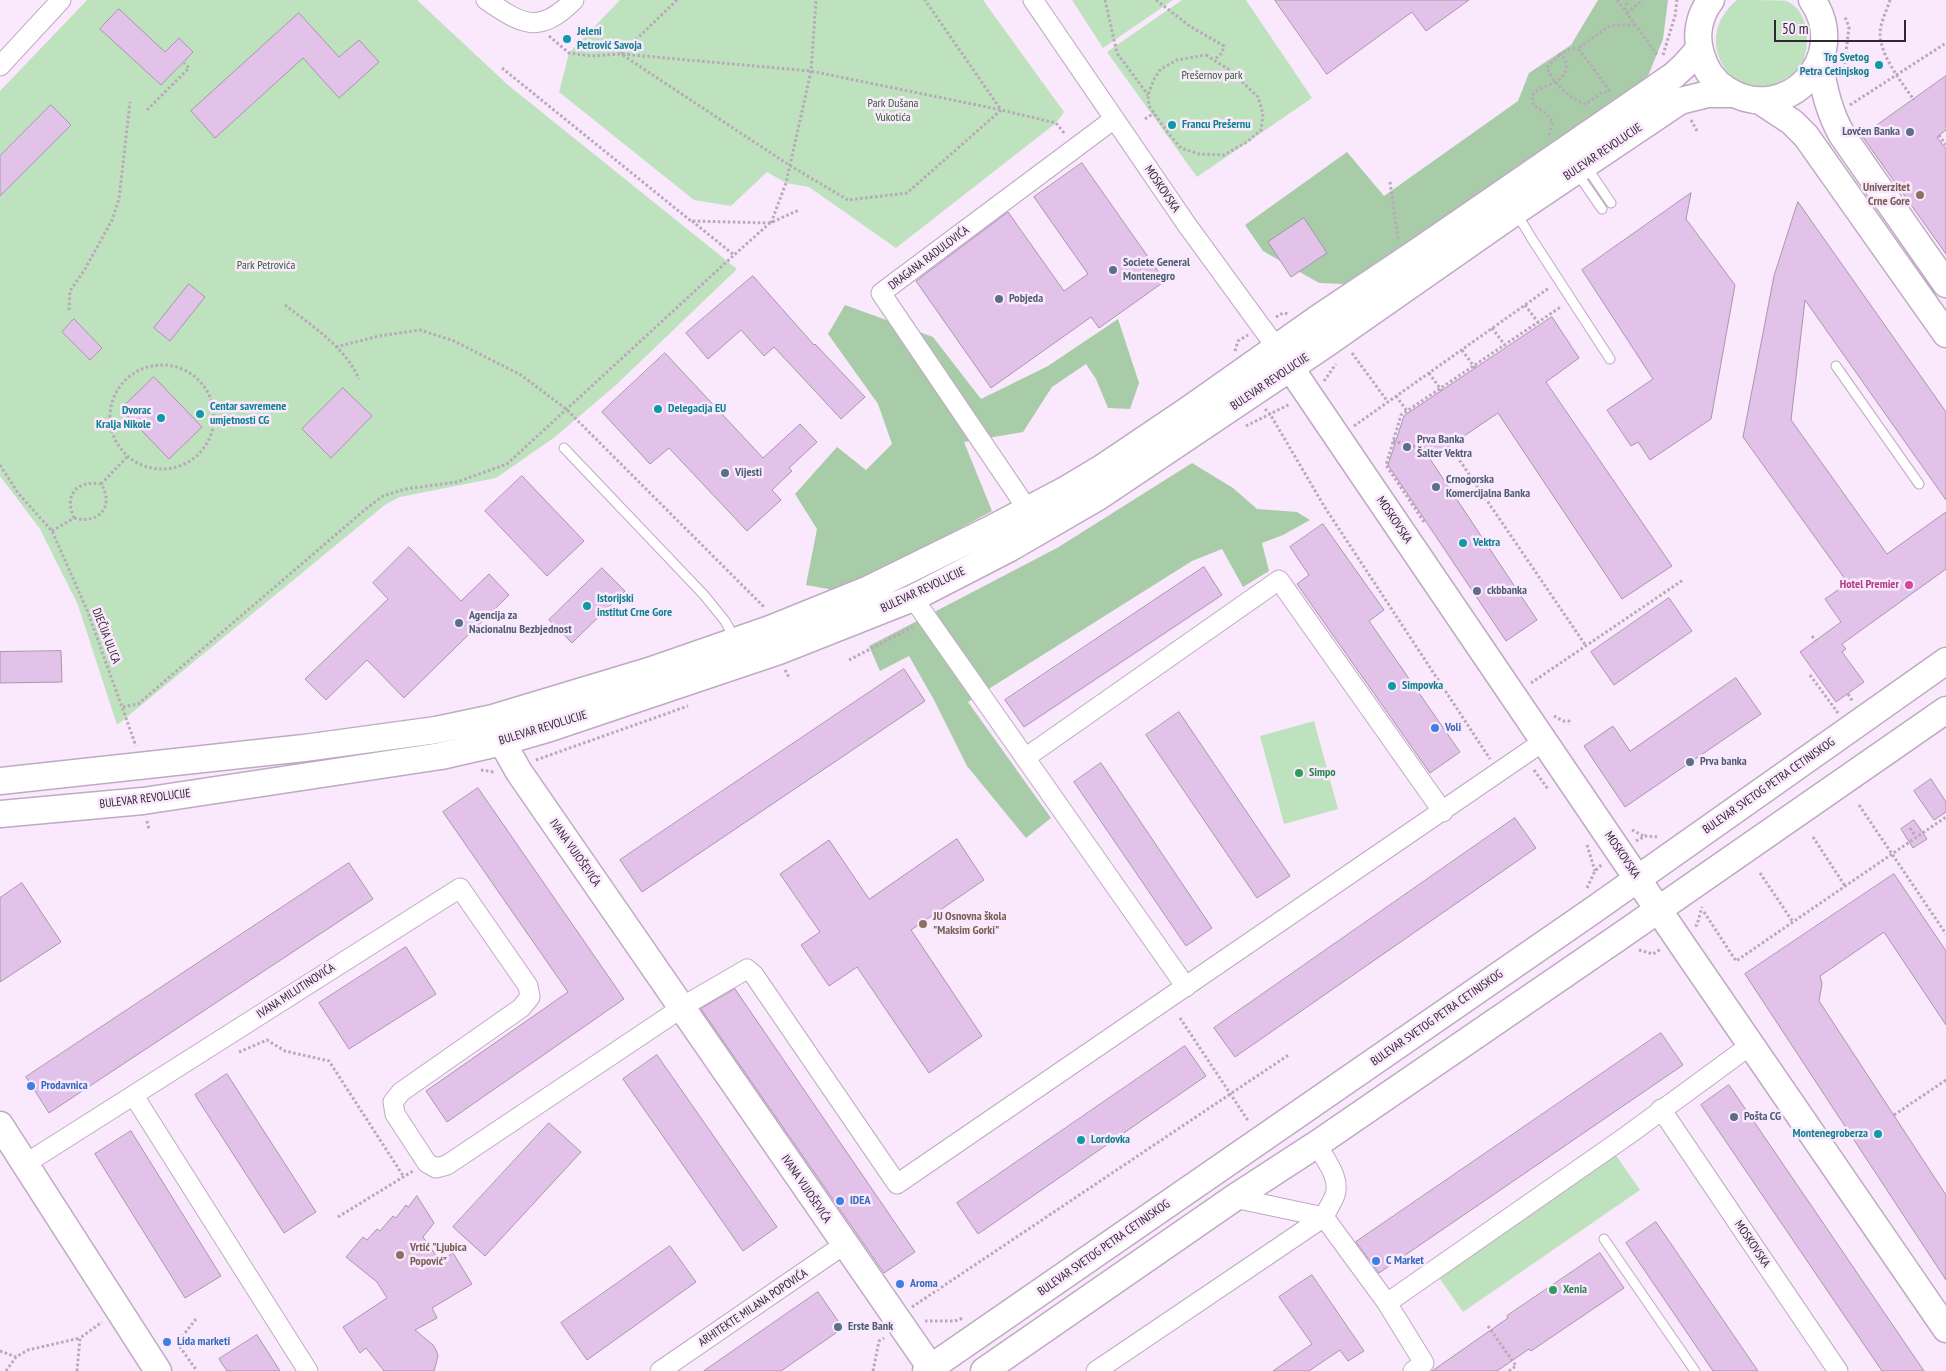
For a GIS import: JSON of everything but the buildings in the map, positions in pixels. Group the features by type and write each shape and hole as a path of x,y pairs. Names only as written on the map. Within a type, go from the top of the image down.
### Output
{"main road":[{"path":"1708,2 1701,19 1698,34 1702,60 1714,80 1732,94 1760,101 1775,100 1802,86 1820,62 1823,51 1824,28 1821,16 1812,0"},
{"name":"BULEVAR REVOLUCIJE","path":"0,781 304,748 422,732 550,728 779,651 913,598 1010,548 1098,497 1284,358 1673,76 1699,49"},
{"path":"1820,62 1822,82 1832,117 1842,135 1946,284"},
{"name":"BULEVAR REVOLUCIJE","path":"0,814 152,799 441,756 497,730 803,616 869,589 939,556 1028,510 1102,468 1188,410 1284,358 1516,211 1680,100 1708,94 1732,94"},
{"path":"1760,101 1792,122 1806,136 1946,334"},
{"name":"MOSKOVSKA","path":"1284,358 1946,1329"},
{"name":"BULEVAR SVETOG PETRA CETINJSKOG","path":"930,1370 1638,879 1946,661"},
{"path":"984,1371 1946,710"},
{"name":"IVANA VUJOŠEVIĆA","path":"497,730 519,772 930,1370"},
{"path":"0,1125 158,1371"}],"street":[{"path":"0,66 60,0"},
{"path":"486,0 510,17 536,24 558,14 574,0"},
{"name":"MOSKOVSKA","path":"1033,0 1187,226 1284,358"},
{"name":"DRAGANA RADULOVIĆA","path":"1028,510 881,293 1114,119"},
{"path":"1024,758 1279,580 1443,812"},
{"path":"913,598 1186,987"},
{"path":"432,1165 447,1165 683,1008 737,973 747,969 751,971 897,1184 1443,812 1544,741"},
{"name":"IVANA MILUTINOVIĆA","path":"25,1164 413,916 460,888 528,986 530,997 521,1008 401,1092 393,1102 395,1114 432,1165"},
{"path":"1387,1303 1662,1110 1752,1044"},
{"path":"134,1096 308,1371"},
{"name":"MOSKOVSKA","path":"1662,1110 1838,1371"},
{"path":"1096,1371 1324,1217 1335,1195 1336,1184 1334,1175 1317,1144"},
{"path":"1234,1198 1324,1217 1387,1303 1424,1363 1413,1371"},
{"name":"ARHITEKTE MILANA POPOVIĆA","path":"660,1371 845,1244"}],"lane":[{"path":"1580,168 1611,203"},
{"path":"1580,168 1602,209"},
{"path":"1516,211 1532,240 1610,359"},
{"path":"1836,366 1919,484"},
{"path":"564,448 704,595 725,621 736,641"},
{"path":"1604,1239 1695,1371"}],"path":[{"path":"621,54 677,0"},
{"path":"770,224 786,183 811,71 816,0"},
{"path":"925,0 1001,110"},
{"path":"1105,0 1117,53 1148,95"},
{"path":"1156,0 1191,27 1224,46 1222,53 1215,59"},
{"path":"1617,0 1658,56"},
{"path":"1626,12 1627,0"},
{"path":"1626,12 1643,0"},
{"path":"1890,0 1880,33 1882,45 1897,75 1914,100"},
{"path":"1578,48 1612,93 1603,92 1586,104 1575,99 1550,77 1547,67 1568,50 1578,48 1608,27 1636,25"},
{"path":"1832,117 1946,43"},
{"path":"569,53 591,56 621,54 811,71 1056,123 1076,148"},
{"path":"621,54 789,165 848,200 907,193 1001,110"},
{"path":"1206,55 1215,59 1231,71 1258,97 1263,114 1261,130 1247,142 1224,155 1199,154 1181,148 1149,106 1148,95 1161,69 1177,60 1206,55"},
{"path":"1548,140 1553,122 1544,112 1534,106 1532,96 1536,91 1561,79 1565,74 1568,65 1563,57 1559,56"},
{"path":"148,110 189,68 184,63"},
{"path":"502,68 734,255"},
{"path":"69,310 70,291 85,269 112,220 119,199 130,102"},
{"path":"1145,119 1154,113"},
{"path":"1686,120 1695,116"},
{"path":"1691,120 1698,131"},
{"path":"1939,135 1946,145"},
{"path":"1390,182 1398,243"},
{"path":"123,707 138,704 383,496 404,489 458,482 507,464 734,255 770,224 800,210"},
{"path":"691,221 770,224"},
{"path":"1353,426 1559,281"},
{"path":"1429,530 1386,465 1401,415 1539,324 1571,300"},
{"path":"285,305 336,347 353,365 359,379"},
{"path":"1525,305 1539,324"},
{"path":"1492,328 1506,346"},
{"path":"1462,350 1474,367"},
{"path":"1352,353 1388,402"},
{"path":"1327,378 1338,360"},
{"path":"166,365 183,369 202,383 208,392 214,408 214,426 208,442 197,456 182,466 165,469 147,467 128,456 119,447 111,431 110,414 113,398 122,384 134,372 150,366 166,365"},
{"path":"1428,373 1441,390"},
{"path":"1396,396 1407,411"},
{"path":"1270,414 1324,506 1499,773"},
{"path":"1393,441 1458,458 1586,646"},
{"path":"74,518 70,501 75,489 88,484 101,484 128,456"},
{"name":"DJEČIJA ULICA","path":"0,465 18,493 52,531 87,610 138,750"},
{"path":"52,531 74,518 88,520 101,513 105,508 108,498 101,484"},
{"path":"1532,683 1683,580"},
{"path":"758,611 766,609"},
{"path":"849,660 927,619"},
{"path":"1812,636 1816,641"},
{"path":"1810,675 1843,719"},
{"path":"1530,764 1552,794"},
{"path":"1859,805 1946,934"},
{"path":"1704,912 1736,961 1945,818"},
{"path":"1910,828 1916,837"},
{"path":"1813,837 1845,886"},
{"path":"1586,843 1595,871"},
{"path":"1760,873 1793,922"},
{"path":"1180,1018 1251,1124"},
{"path":"238,1052 267,1040 284,1051 329,1061 404,1176"},
{"path":"904,1312 1290,1054"},
{"path":"1894,1115 1946,1080"},
{"path":"338,1216 404,1176 432,1165"},
{"path":"6,1371 16,1357 28,1350 80,1338 112,1315 120,1312"},
{"path":"196,1319 177,1343 197,1371"},
{"path":"1488,1326 1516,1366 1509,1371"},
{"path":"77,1371 80,1338"},
{"path":"0,1351 16,1357"}],"green space":[{"name":"Park Petrovića","path":"87,0 417,0 508,85 737,269 616,385 555,437 496,478 400,497 386,504 117,725 78,605 40,529 0,476 0,91"},
{"name":"Park Dušana Vukotića","path":"620,0 983,0 1064,112 1056,123 896,248 809,187 786,183 767,172 731,206 694,200 559,92 569,53"},
{"path":"1072,0 1173,0 1103,48"},
{"name":"Prešernov park","path":"1182,0 1246,0 1312,98 1197,177 1107,52"},
{"path":"1598,0 1668,0 1663,39 1646,81 1344,284 1319,283 1263,251 1245,225 1347,152 1384,196 1518,101 1529,73 1571,45"},
{"path":"1737,0 1786,1 1799,11 1806,27 1807,45 1803,61 1790,76 1767,86 1750,86 1735,79 1724,67 1717,52 1716,34 1722,17"},
{"path":"845,305 933,337 981,399 1048,366 1118,319 1139,383 1130,409 1108,408 1096,379 1086,364 1052,387 1023,432 964,442 992,511 914,553 834,590 806,585 817,529 795,494 837,447 866,470 892,444 878,404 828,334"},
{"path":"1192,463 1233,488 1257,509 1297,512 1310,520 1283,535 1262,543 1269,571 1243,587 1222,549 1192,561 968,702 1051,818 1026,838 967,766 934,700 909,656 880,671 869,646 1057,548"},
{"name":"Simpo","path":"1314,721 1338,809 1284,824 1260,736"},
{"path":"1615,1154 1640,1190 1463,1312 1438,1276"}],"place":[{"name":"Jeleni Petrović Savoja","path":"567,39"},
{"name":"Trg Svetog Petra Cetinjskog","path":"1879,65"},
{"name":"Francu Prešernu","path":"1172,125"},
{"name":"Lovćen Banka","path":"1910,132"},
{"name":"Univerzitet Crne Gore","path":"1920,195"},
{"name":"Societe General Montenegro","path":"1113,270"},
{"name":"Pobjeda","path":"999,299"},
{"name":"Delegacija EU","path":"658,409"},
{"name":"Centar savremene umjetnosti CG","path":"200,414"},
{"name":"Dvorac Kralja Nikole","path":"161,418"},
{"name":"Prva Banka Šalter Vektra","path":"1407,447"},
{"name":"Vijesti","path":"725,473"},
{"name":"Crnogorska Komercijalna Banka","path":"1436,487"},
{"name":"Vektra","path":"1463,543"},
{"name":"Hotel Premier","path":"1909,585"},
{"name":"ckbbanka","path":"1477,591"},
{"name":"Istorijski institut Crne Gore","path":"587,606"},
{"name":"Agencija za Nacionalnu Bezbjednost","path":"459,623"},
{"name":"Simpovka","path":"1392,686"},
{"name":"Voli","path":"1435,728"},
{"name":"Prva banka","path":"1690,762"},
{"name":"Simpo","path":"1299,773"},
{"name":"JU Osnovna škola \"Maksim Gorki\"","path":"923,924"},
{"name":"Prodavnica","path":"31,1086"},
{"name":"Pošta CG","path":"1734,1117"},
{"name":"Montenegroberza","path":"1878,1134"},
{"name":"Lordovka","path":"1081,1140"},
{"name":"IDEA","path":"840,1201"},
{"name":"Vrtić \"Ljubica Popović\"","path":"400,1255"},
{"name":"C Market","path":"1376,1261"},
{"name":"Aroma","path":"900,1284"},
{"name":"Xenia","path":"1553,1290"},
{"name":"Erste Bank","path":"838,1327"},
{"name":"Lida marketi","path":"167,1342"}]}
